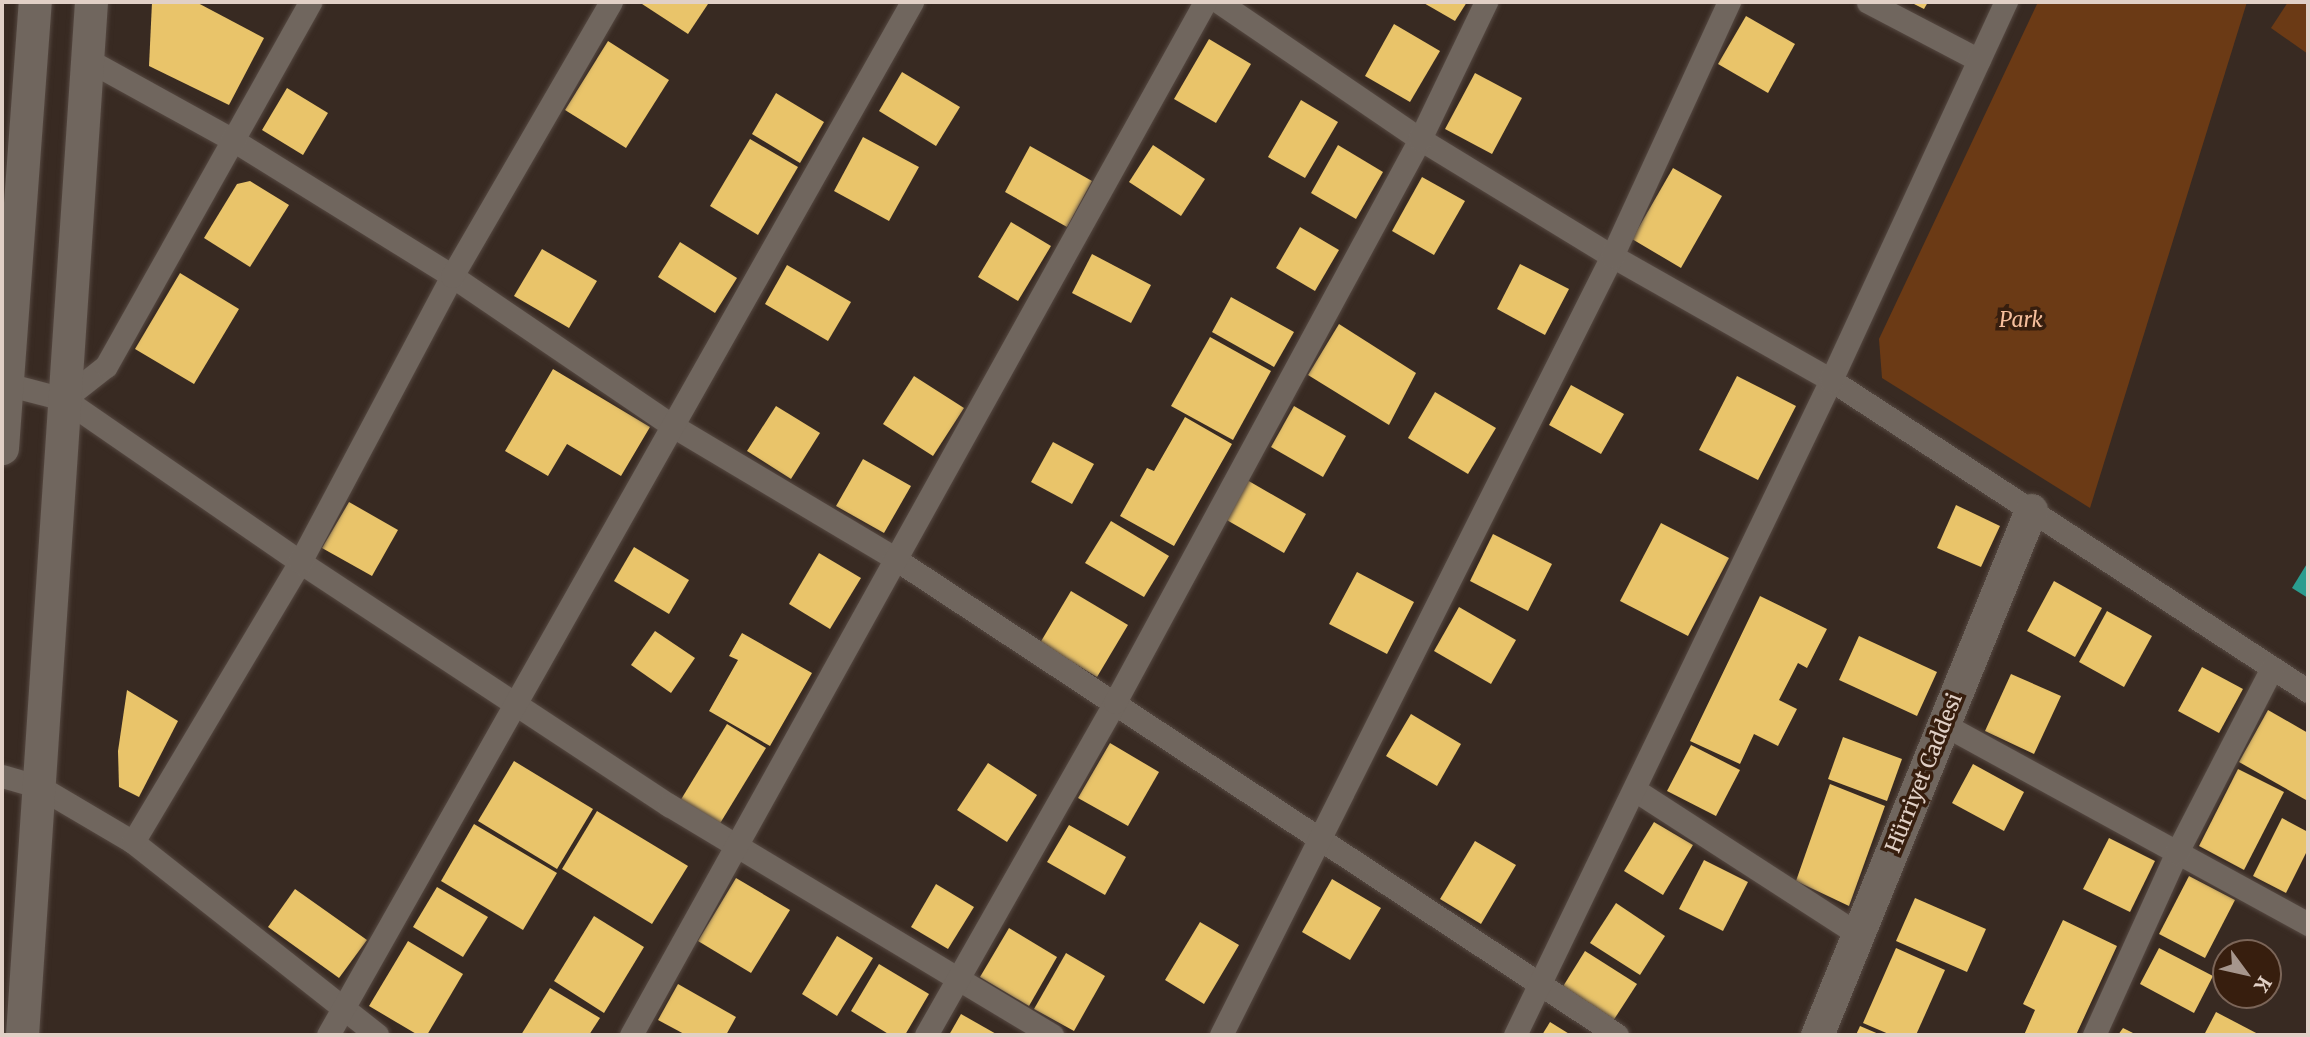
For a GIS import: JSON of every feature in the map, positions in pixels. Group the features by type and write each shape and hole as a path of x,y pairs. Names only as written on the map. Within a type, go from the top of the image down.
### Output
{"street":[{"path":"2,448 35,2"},
{"path":"22,1035 91,2"},
{"path":"64,400 106,366 310,2"},
{"path":"133,842 300,562 452,276 611,2"},
{"path":"328,1035 345,1010 515,699 673,426 912,2"},
{"path":"631,1035 1205,2"},
{"path":"1219,2 1420,139 1612,256 1831,380 2308,691"},
{"path":"926,1035 956,977 1115,702 1420,139 1486,2"},
{"path":"1221,1035 1612,256 1729,2"},
{"path":"1868,2 1979,60"},
{"path":"1515,1035 1831,380 2006,2"},
{"path":"88,60 233,140 452,276 673,426 894,558 1115,702 1317,840 1617,1035"},
{"path":"5,384 64,400 300,562 515,699 669,805 1052,1035"},
{"name":"Hürriyet Caddesi","path":"1817,1035 2031,510"},
{"path":"2095,1035 2177,852 2272,668"},
{"path":"1943,724 2308,923"},
{"path":"2,776 38,786 133,842 377,1035"},
{"path":"1635,790 1858,934"}],"green space":[{"name":"Park","path":"2038,2 2247,2 2090,508 1882,378 1879,339"},
{"path":"2288,2 2308,2 2308,54 2271,28"}],"building: Konut":[{"path":"152,2 196,2 264,38 229,105 149,66"},
{"path":"639,2 705,2 708,4 688,34"},
{"path":"1422,2 1467,2 1455,21"},
{"path":"1910,2 1928,2 1924,9"},
{"path":"1746,16 1795,44 1768,93 1718,64"},
{"path":"1394,24 1440,51 1410,102 1365,76"},
{"path":"1209,39 1251,64 1216,123 1174,99"},
{"path":"608,41 669,80 626,148 565,110"},
{"path":"902,72 960,107 936,146 879,111"},
{"path":"1475,73 1522,98 1492,154 1445,129"},
{"path":"287,88 328,113 303,155 262,130"},
{"path":"776,93 824,122 800,163 752,134"},
{"path":"1301,100 1338,122 1305,178 1268,157"},
{"path":"863,137 919,167 889,221 834,191"},
{"path":"750,139 798,167 758,235 710,206"},
{"path":"1153,145 1205,179 1181,216 1129,182"},
{"path":"1338,145 1383,172 1356,219 1311,193"},
{"path":"1030,146 1092,181 1067,227 1005,192"},
{"path":"1673,168 1722,196 1681,268 1632,239"},
{"path":"1422,177 1465,201 1434,255 1392,231"},
{"path":"250,181 289,205 250,267 204,238 237,184"},
{"path":"1011,222 1051,246 1018,301 978,277"},
{"path":"1300,227 1339,250 1315,291 1276,268"},
{"path":"680,242 737,278 715,313 658,277"},
{"path":"542,249 597,281 569,328 514,296"},
{"path":"1092,254 1151,285 1131,323 1072,293"},
{"path":"1520,264 1569,289 1545,335 1497,309"},
{"path":"787,265 851,302 828,341 765,304"},
{"path":"180,273 239,309 194,384 135,349"},
{"path":"1231,297 1294,332 1274,367 1212,332"},
{"path":"1339,324 1416,373 1389,425 1308,375"},
{"path":"1210,337 1271,371 1233,440 1171,406"},
{"path":"553,369 650,427 621,476 567,444 548,476 505,451"},
{"path":"914,376 964,408 933,456 883,424"},
{"path":"1737,376 1796,406 1758,480 1699,450"},
{"path":"1571,385 1624,414 1601,454 1549,425"},
{"path":"1435,392 1496,428 1468,474 1408,438"},
{"path":"776,406 820,433 791,479 747,451"},
{"path":"1294,406 1346,436 1323,477 1271,447"},
{"path":"1185,417 1232,444 1174,546 1120,516 1147,468 1154,471"},
{"path":"1053,442 1094,464 1072,504 1031,482"},
{"path":"863,459 911,486 884,533 836,506"},
{"path":"1247,480 1306,514 1284,553 1225,519"},
{"path":"349,502 398,530 372,576 322,548"},
{"path":"1956,505 2000,526 1981,567 1937,548"},
{"path":"1111,521 1169,556 1144,597 1085,563"},
{"path":"1661,523 1729,558 1688,636 1620,601"},
{"path":"1493,534 1552,564 1528,611 1470,581"},
{"path":"634,547 689,580 669,614 614,581"},
{"path":"819,553 861,578 830,629 789,604"},
{"path":"1357,572 1414,602 1387,654 1329,624"},
{"path":"2054,581 2102,608 2075,657 2027,631"},
{"path":"1071,591 1128,625 1097,677 1040,643"},
{"path":"1760,596 1827,629 1807,668 1798,663 1779,700 1797,709 1778,746 1754,734 1740,764 1690,741"},
{"path":"1459,607 1516,640 1491,684 1434,651"},
{"path":"2107,611 2152,636 2124,687 2079,662"},
{"path":"655,631 695,658 671,693 631,665"},
{"path":"742,633 812,673 770,746 709,711 738,660 729,656"},
{"path":"1859,636 1937,672 1917,716 1839,680"},
{"path":"2202,667 2243,689 2219,733 2178,711"},
{"path":"2011,674 2061,696 2034,754 1985,731"},
{"path":"127,690 178,721 139,797 119,787 118,751"},
{"path":"2268,710 2308,733 2306,800 2239,762"},
{"path":"1411,714 1461,744 1437,786 1386,756"},
{"path":"727,724 766,748 716,830 677,806"},
{"path":"1843,737 1902,759 1887,801 1828,779"},
{"path":"1110,743 1159,772 1128,826 1078,798"},
{"path":"1691,745 1740,770 1716,816 1667,791"},
{"path":"514,761 593,809 557,869 478,821"},
{"path":"988,763 1037,795 1007,842 957,810"},
{"path":"1973,764 2024,792 2004,831 1952,803"},
{"path":"2238,769 2284,792 2244,870 2199,846"},
{"path":"1830,784 1885,806 1849,906 1796,881"},
{"path":"597,811 688,866 652,924 562,869"},
{"path":"2282,818 2308,832 2308,849 2286,893 2253,876"},
{"path":"1654,822 1693,845 1663,895 1624,871"},
{"path":"474,824 557,873 523,930 441,881"},
{"path":"1069,825 1126,857 1105,895 1047,862"},
{"path":"2109,838 2155,861 2130,912 2083,889"},
{"path":"1475,841 1516,865 1481,924 1440,899"},
{"path":"1704,860 1748,882 1723,931 1679,909"},
{"path":"2189,876 2235,900 2215,939 2212,939 2205,958 2159,934"},
{"path":"736,878 790,910 751,973 698,941"},
{"path":"1332,879 1381,908 1350,960 1302,932"},
{"path":"936,884 974,907 948,949 911,927"},
{"path":"437,887 488,917 463,957 413,927"},
{"path":"295,889 367,940 339,978 268,927"},
{"path":"1915,898 1986,929 1967,972 1896,941"},
{"path":"1616,903 1665,936 1640,975 1590,943"},
{"path":"594,916 644,947 604,1013 554,981"},
{"path":"2063,920 2117,946 2076,1035 2024,1035 2035,1010 2023,1004"},
{"path":"1200,922 1239,945 1204,1004 1165,980"},
{"path":"1009,928 1057,957 1029,1006 980,977"},
{"path":"837,936 873,958 837,1016 802,994"},
{"path":"408,941 463,974 427,1035 418,1035 369,1006"},
{"path":"1896,948 1945,970 1916,1035 1891,1035 1863,1023"},
{"path":"2159,948 2212,975 2194,1013 2140,984"},
{"path":"1585,951 1637,984 1613,1021 1562,988"},
{"path":"1066,953 1105,976 1074,1031 1034,1009"},
{"path":"879,964 929,994 905,1035 890,1035 851,1011"},
{"path":"678,984 736,1017 726,1035 686,1035 658,1020"},
{"path":"550,988 600,1018 589,1035 521,1035"},
{"path":"2216,1012 2260,1035 2204,1035"},
{"path":"961,1014 998,1035 949,1035"},
{"path":"1550,1022 1571,1035 1542,1035"},
{"path":"1860,1026 1881,1035 1856,1035"},
{"path":"2123,1028 2137,1035 2118,1035"}],"building: Okul":[{"path":"2308,562 2308,598 2292,588"}]}
